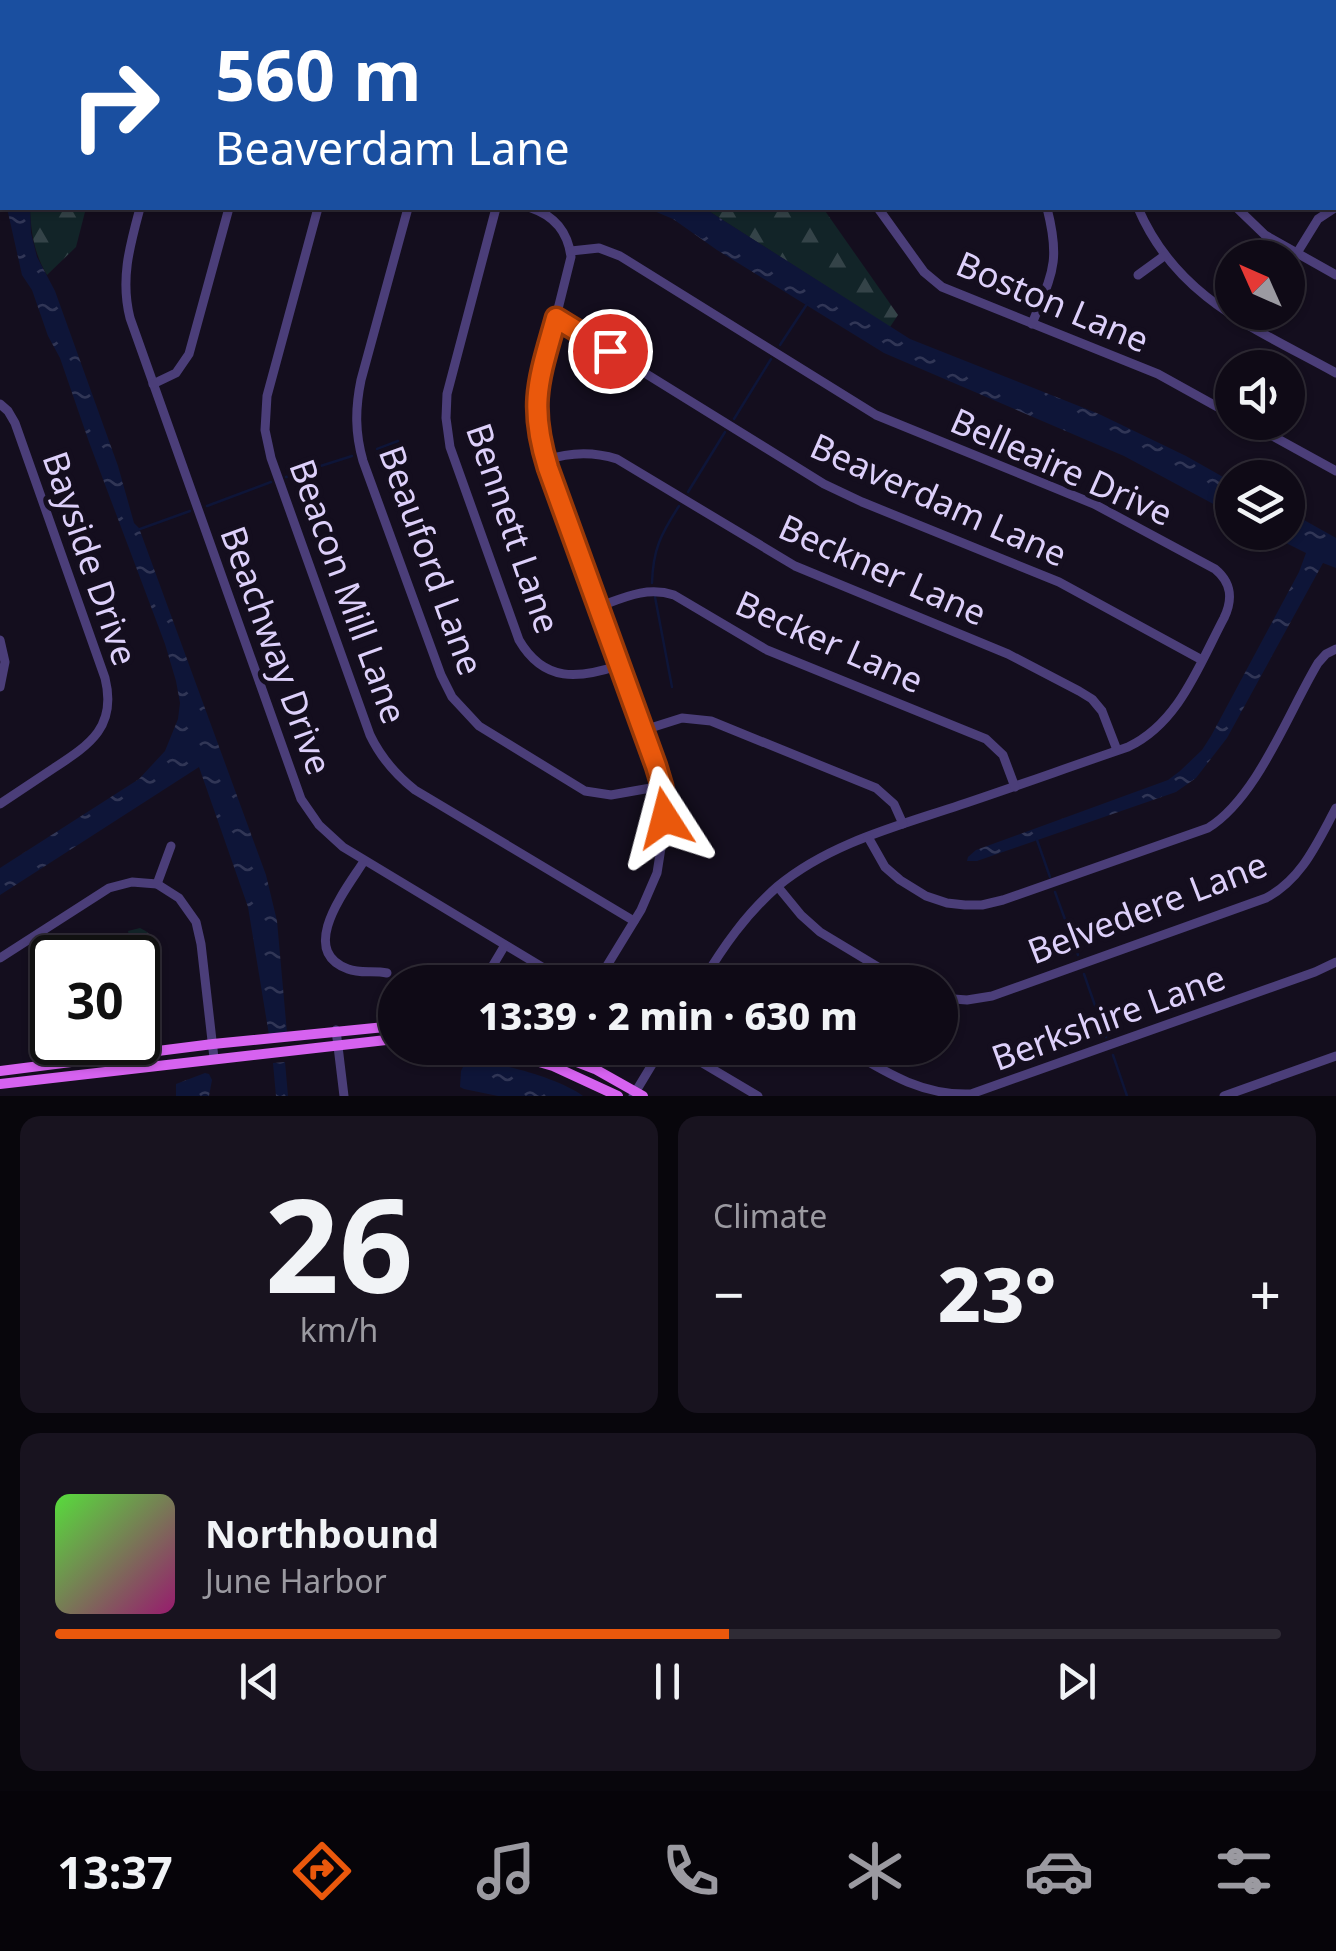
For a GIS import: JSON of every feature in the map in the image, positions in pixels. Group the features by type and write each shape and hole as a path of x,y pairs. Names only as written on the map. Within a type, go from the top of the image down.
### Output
{"main road":[{"path":"160,1051 378,1027"},
{"path":"0,1084 378,1040"},
{"path":"0,1071 43,1065"},
{"path":"50,1065 52,1077"},
{"path":"550,1065 618,1096"},
{"path":"587,1065 637,1094"}],"street":[{"name":"Beachway Drive","path":"139,210 126,262 130,318 301,799 333,840 538,965"},
{"path":"153,384 176,373 189,354 229,210"},
{"name":"Beacon Mill Lane","path":"317,210 270,386 265,430 271,458 370,735 389,766 415,790 634,921"},
{"name":"Beauford Lane","path":"407,210 361,380 356,426 364,461 436,662 452,697 479,726 575,785 594,794 611,795 662,786"},
{"name":"Bennett Lane","path":"495,210 449,386 446,409 450,446 524,648 542,666 565,675 584,676 620,664"},
{"path":"537,210 560,225 571,251 536,396 538,435 644,730 662,786 665,818 657,872 607,965"},
{"name":"Boston Lane","path":"879,210 933,281 1158,374 1215,405"},
{"path":"1032,324 1055,261 1048,210"},
{"path":"1139,210 1164,256 1216,306 1336,373"},
{"path":"1239,210 1258,230 1275,240"},
{"path":"1305,240 1315,223 1332,210"},
{"name":"Belleaire Drive","path":"571,251 600,248 620,256 869,412 1094,504 1215,569 1228,585 1230,604 1180,700 1164,722 1142,740 868,837 810,864 778,887 743,921 712,965"},
{"path":"1138,275 1164,256"},
{"path":"1305,258 1336,275"},
{"name":"Beaverdam Lane","path":"556,318 824,484 1059,582 1202,660"},
{"name":"Bayside Drive","path":"0,404 14,423 105,678 108,700 103,724 90,744 0,804"},
{"path":"1280,440 1336,471"},
{"name":"Beckner Lane","path":"546,460 585,453 622,461 795,566 1036,667 1095,702 1118,750"},
{"name":"Becker Lane","path":"598,607 640,592 674,595 775,654 986,739 1003,755 1015,787"},
{"path":"0,640 5,662 0,686"},
{"path":"868,837 879,860 900,880 937,901 974,906 1003,900 1208,828 1244,796 1318,662 1336,649"},
{"path":"644,730 686,717 723,725 876,788 894,804 903,824"},
{"name":"Belvedere Lane","path":"958,999 992,996 1266,898 1298,873 1336,808"},
{"path":"157,884 171,846"},
{"path":"364,861 328,920 326,942 331,956 343,967 378,972"},
{"path":"0,958 110,888 132,882 157,884 179,898 196,922 214,1058"},
{"path":"778,887 820,932 875,965"},
{"path":"492,965 504,945"},
{"name":"Berkshire Lane","path":"875,1065 916,1088 946,1095 971,1094 1336,962"},
{"path":"336,1030 344,1096"},
{"path":"1224,1096 1336,1056"},
{"path":"637,1094 653,1065"},
{"path":"705,1065 758,1096"}],"green space":[{"path":"30,210 85,210 76,247 47,275 31,226"},
{"path":"707,210 824,210 898,315 890,327"},
{"path":"140,928 149,935 129,935 128,931"}],"water":[{"path":"7,210 30,210 37,257 55,291 118,466 134,523 266,875 277,921 287,1033 269,1035 248,907 199,767 0,895 0,868 139,779 165,751 180,703 165,644 60,358 22,275"},
{"path":"652,210 707,210 910,339 1099,414 1186,456 1215,472 1215,505 1124,456 884,353 673,219"},
{"path":"1305,521 1336,538 1336,568 1323,563 1227,738 1196,778 1176,792 977,861 967,861 976,850 1168,780 1180,771 1211,736 1306,553 1300,550 1305,550"},
{"path":"285,1062 288,1096 276,1096 273,1063"},
{"path":"464,1065 498,1065 559,1083 583,1096 498,1096 460,1087"},
{"path":"205,1073 212,1080 209,1096 176,1096 176,1084"}],"waterway":[{"path":"780,345 807,304"},
{"path":"734,419 771,359"},
{"path":"688,492 725,432"},
{"path":"377,449 398,441"},
{"path":"286,477 352,456"},
{"path":"207,506 271,482"},
{"path":"652,583 659,542 679,506"},
{"path":"140,529 190,511"},
{"path":"655,597 672,687"},
{"path":"1037,840 1050,877"},
{"path":"1055,892 1078,955"},
{"path":"1084,974 1106,1037"},
{"path":"1113,1055 1127,1096"}],"route":[{"path":"610,351 556,318 538,390 536,420 548,468 656,766 665,818"}]}
